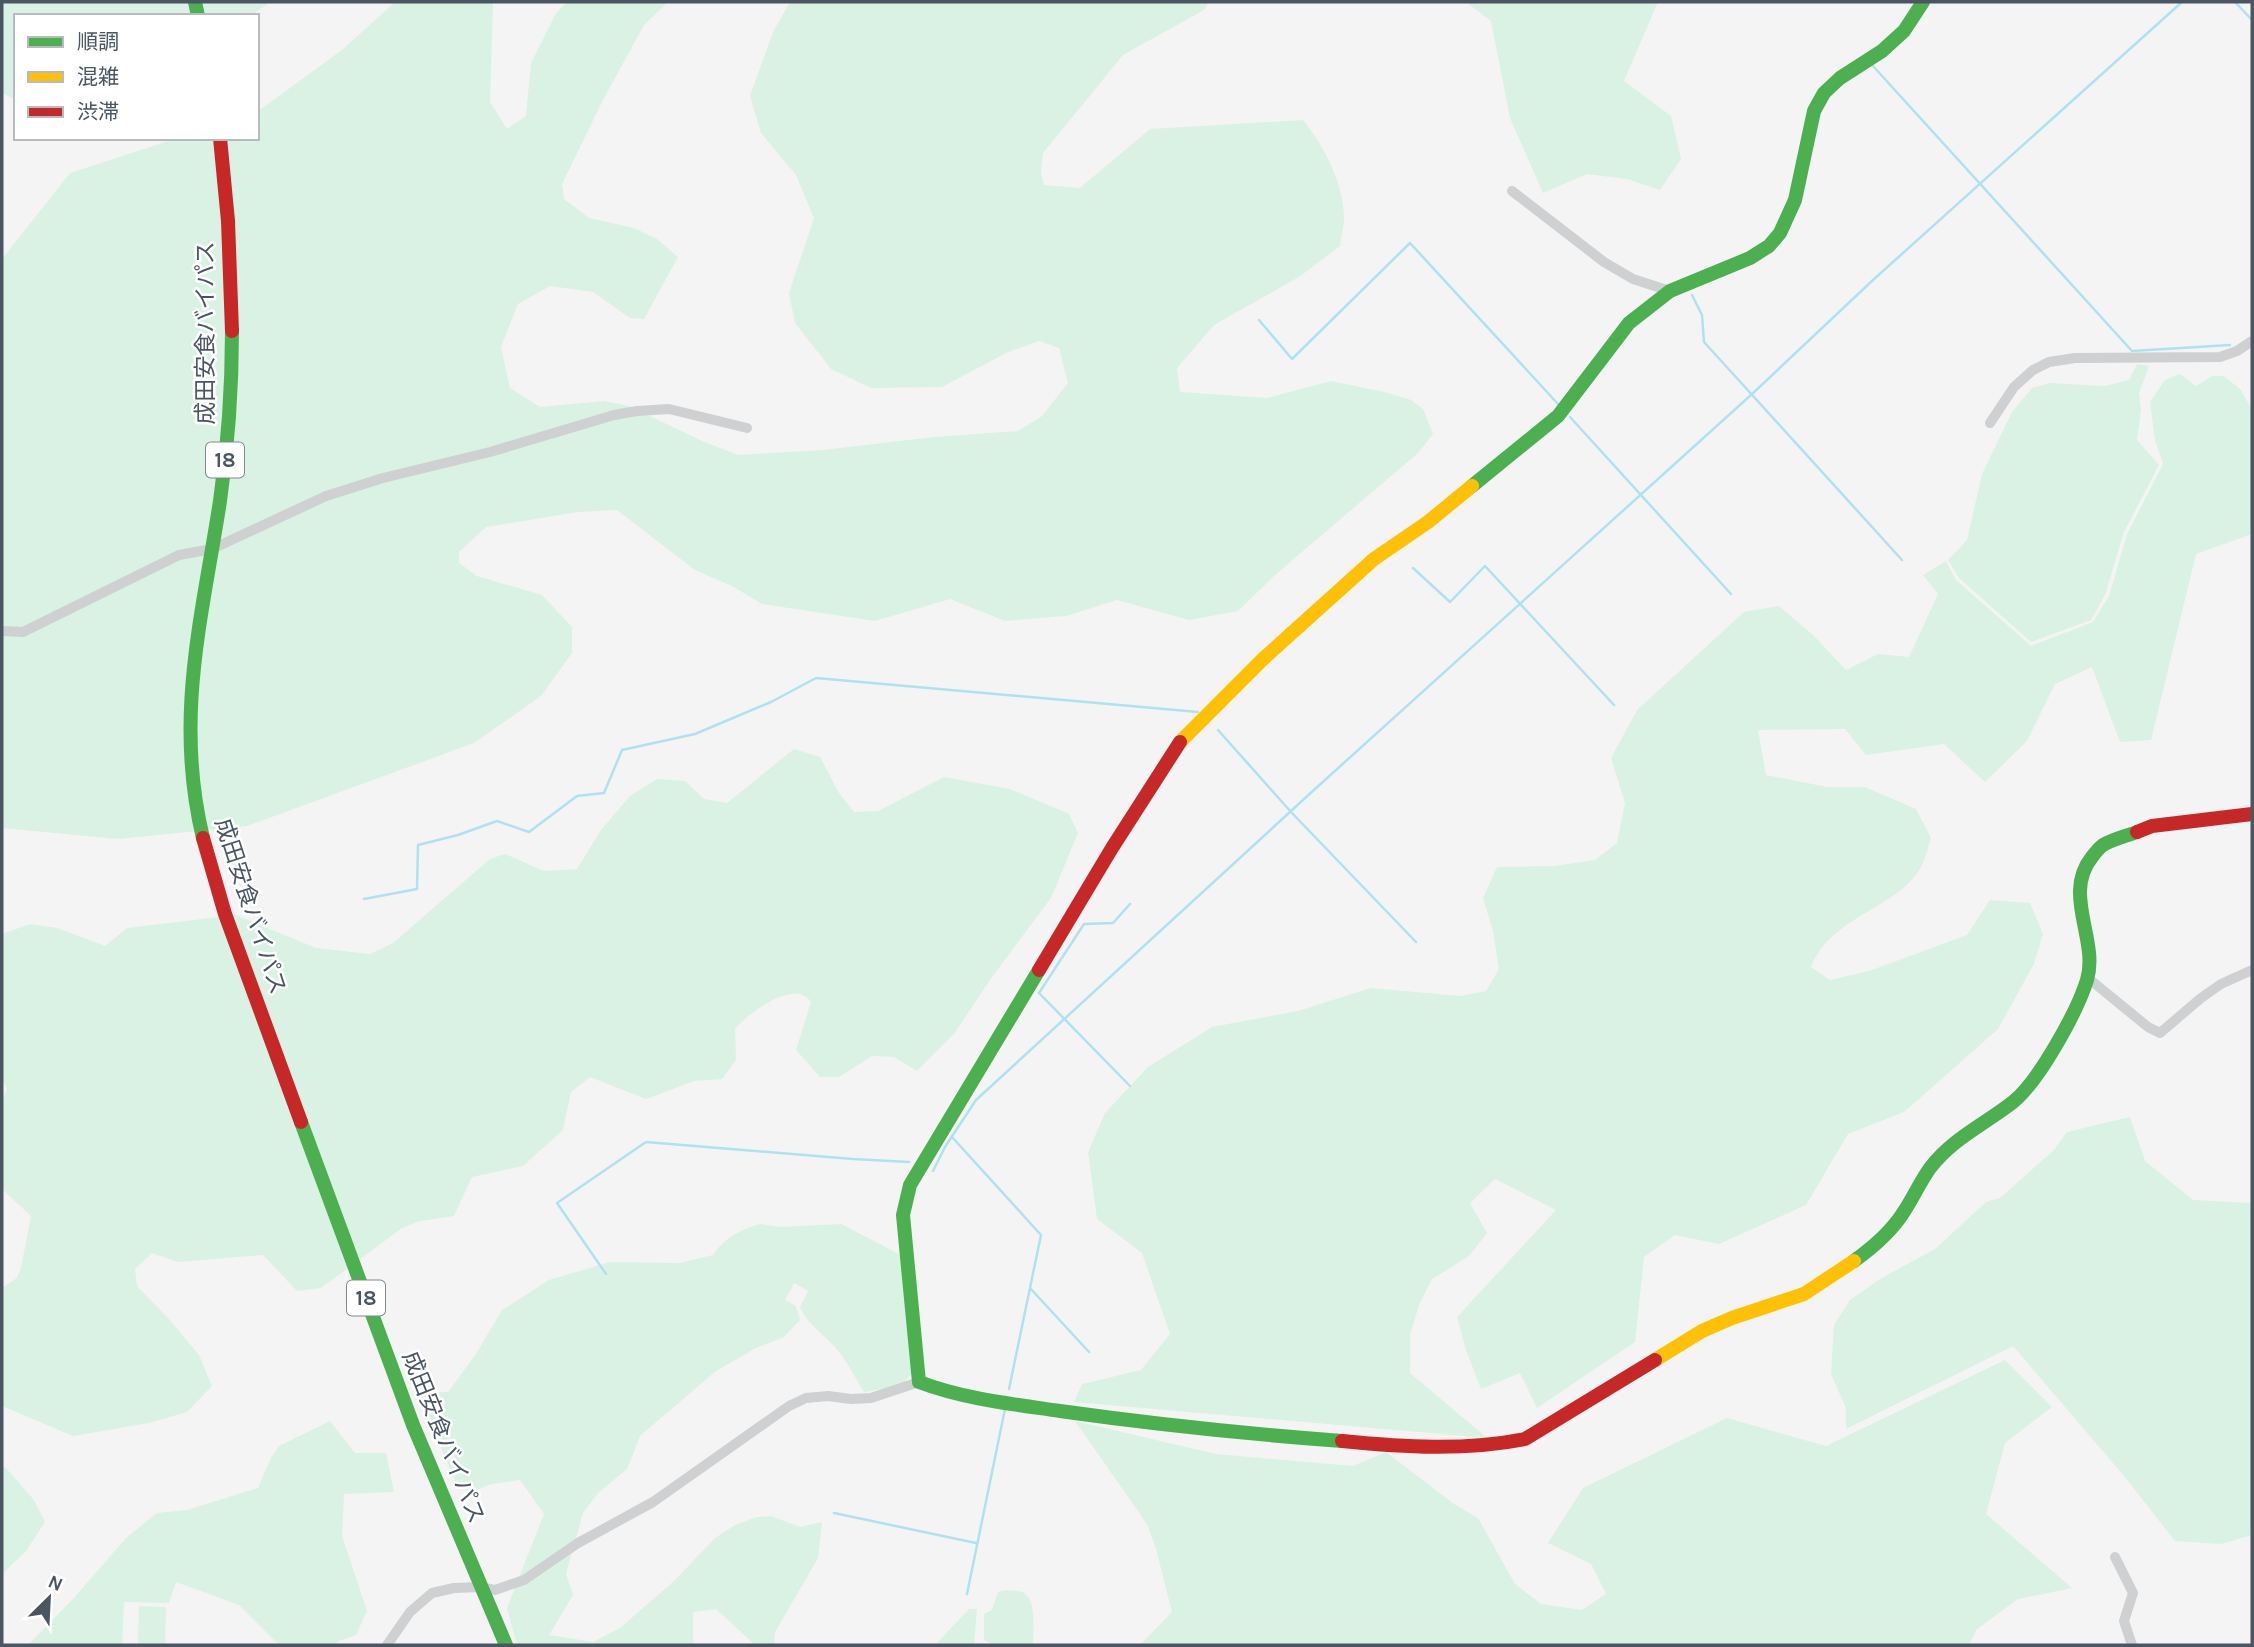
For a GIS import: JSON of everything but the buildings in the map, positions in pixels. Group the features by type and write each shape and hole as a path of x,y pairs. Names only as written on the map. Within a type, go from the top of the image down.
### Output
{"street":[{"path":"919,1382 903,1214 910,1185 1166,760 1177,745 1263,659 1374,559 1428,522 1558,416 1629,323 1670,292 1750,258 1769,246 1780,233 1795,200 1814,111 1824,93 1840,78 1882,51 1904,31 1923,2"},
{"name":"成田安食バイパス","path":"220,142 228,204 231,378 224,471 191,693 189,736 195,800 207,856 237,947 397,1383 506,1645"},
{"path":"1512,191 1604,262 1633,279 1670,292"},
{"path":"1990,423 2024,377 2049,362 2075,358 2220,357 2237,351 2252,341"},
{"path":"2,631 23,632 179,555 212,549 326,496 614,415 669,409 747,428"},
{"path":"387,1645 411,1612 432,1593 454,1588 482,1587 495,1590 524,1580 578,1543 653,1503 751,1432 789,1406 806,1398 871,1398 919,1382 935,1389 1087,1416 1252,1434 1456,1448 1493,1446 1525,1439 1702,1331 1731,1318 1804,1294 1864,1254 1889,1231 1930,1168 1948,1148 1964,1134 2014,1101 2031,1082 2070,1022 2088,978 2088,954 2078,888 2088,862 2101,846 2152,825 2252,814"},
{"path":"2088,978 2160,1034 2221,984 2252,970"},
{"path":"2115,1557 2133,1593 2124,1621 2132,1645"}],"green space":[{"path":"2,2 270,2 254,14 14,14 14,99 2,93"},
{"path":"395,2 493,2 490,102 507,129 526,116 531,63 556,13 567,2 668,2 644,25 562,184 564,199 589,218 634,228 657,239 678,257 644,319 630,318 593,292 550,286 518,304 501,347 510,388 540,407 604,401 629,406 738,455 822,450 1018,431 1042,416 1068,383 1059,348 1039,341 1008,352 942,387 871,388 831,369 795,323 789,293 814,218 796,175 761,133 750,96 773,32 790,2 1209,2 1204,10 1123,55 1043,153 1041,173 1044,185 1080,188 1150,129 1303,120 1325,153 1341,192 1344,218 1340,246 1299,277 1214,325 1177,368 1180,392 1267,398 1331,381 1411,400 1423,409 1433,434 1418,453 1275,575 1238,611 1189,620 1117,600 1066,616 1005,621 950,599 875,621 762,604 732,586 695,570 617,510 578,512 486,527 459,552 459,563 477,576 542,595 572,627 572,653 541,696 474,743 247,826 118,839 2,828 2,259 70,173 172,140 259,140 259,111 342,50"},
{"path":"1466,2 1658,2 1624,81 1671,116 1681,159 1660,190 1627,179 1587,174 1543,193 1510,118 1491,21"},
{"path":"2137,364 2149,366 2139,393 2141,409 2137,440 2159,465 2124,532 2105,595 2091,620 2031,642 1959,578 1948,560 1967,540 1982,474 2012,412 2032,388 2050,383 2105,386 2129,380"},
{"path":"2180,374 2196,386 2212,376 2224,376 2241,390 2252,410 2252,534 2196,554 2151,740 2120,742 2092,667 2055,684 2027,741 1985,782 1944,744 1866,755 1845,729 1758,730 1766,775 1827,787 1865,787 1916,809 1931,838 1923,862 1912,880 1899,892 1834,935 1821,949 1811,967 1830,980 1869,971 1967,935 1990,900 2030,903 2043,934 2034,964 1998,1029 1904,1112 1848,1134 1806,1205 1719,1244 1675,1235 1644,1257 1635,1342 1537,1408 1520,1373 1481,1389 1457,1317 1556,1210 1495,1179 1470,1203 1487,1233 1469,1256 1432,1279 1419,1305 1410,1335 1410,1373 1487,1438 1074,1402 1082,1384 1141,1370 1170,1334 1142,1253 1097,1219 1088,1152 1105,1113 1148,1067 1212,1027 1298,1011 1371,988 1460,996 1486,991 1499,969 1493,931 1483,898 1497,867 1554,866 1595,860 1617,843 1625,803 1611,758 1637,710 1744,612 1779,606 1813,635 1846,670 1878,654 1909,657 1938,594 1923,575 1946,561 1956,580 2031,646 2093,622 2109,596 2127,534 2163,464 2155,440 2150,402 2165,380"},
{"path":"794,749 820,757 839,793 854,812 878,811 944,777 1010,789 1069,814 1078,833 1051,898 992,977 954,1034 917,1071 894,1057 872,1056 839,1077 820,1077 796,1050 811,1002 804,996 783,996 761,1007 735,1029 736,1060 722,1079 694,1081 646,1099 590,1077 571,1092 563,1130 523,1166 472,1177 454,1216 420,1221 402,1228 321,1288 297,1291 263,1255 178,1262 152,1253 135,1269 137,1286 199,1355 212,1386 187,1412 149,1423 73,1436 2,1406 2,1288 17,1278 31,1216 2,1189 2,1103 7,1088 2,1080 2,934 30,924 57,928 105,946 127,928 236,915 316,948 370,954 393,943 490,859 505,854 544,871 577,869 601,830 630,796 657,779 685,781 704,799 727,803"},
{"path":"2130,1117 2145,1161 2193,1200 2250,1203 2252,1200 2252,1535 2221,1544 2175,1541 2124,1476 2013,1346 1846,1429 1846,1408 1831,1374 1834,1325 1850,1300 1880,1279 1935,1249 1986,1202 2000,1198 2053,1151 2067,1132"},
{"path":"760,1224 781,1227 841,1224 901,1255 914,1372 899,1386 864,1392 840,1353 803,1314 800,1307 808,1291 794,1283 785,1300 796,1306 800,1320 784,1337 756,1348 716,1371 640,1436 627,1469 598,1493 583,1513 566,1574 573,1595 549,1635 593,1642 620,1628 674,1581 715,1538 735,1525 757,1517 771,1516 800,1527 822,1522 818,1558 775,1632 774,1645 755,1645 716,1609 693,1612 693,1645 517,1645 507,1608 544,1514 520,1480 492,1484 471,1492 456,1483 417,1392 448,1392 476,1354 502,1310 549,1280 610,1262 680,1263 713,1255 734,1235"},
{"path":"2005,1360 2052,1407 2005,1443 1986,1514 2072,1588 2018,1599 1977,1629 1969,1645 1140,1645 1172,1612 1156,1549 1147,1524 1075,1421 1216,1454 1353,1466 1386,1452 1454,1504 1478,1518 1515,1584 1541,1604 1582,1610 1606,1594 1591,1564 1548,1543 1583,1488 1727,1418 1826,1446"},
{"path":"330,1421 355,1453 386,1453 394,1492 344,1494 342,1536 367,1611 356,1635 335,1645 279,1645 239,1605 176,1582 169,1603 124,1602 122,1645 28,1645 73,1599 126,1538 157,1513 187,1510 258,1488 279,1446"},
{"path":"2,1466 34,1500 45,1522 26,1551 2,1574"},
{"path":"998,1592 1022,1592 1031,1603 1033,1645 993,1645 984,1640 984,1614 992,1610"},
{"path":"139,1606 166,1607 165,1645 138,1645"},
{"path":"969,1609 977,1609 974,1645 935,1645"}],"waterway":[{"path":"933,1171 945,1147 976,1100 1751,395 1873,280 2182,2"},
{"path":"2235,2 2252,20"},
{"path":"1873,66 2132,351 2230,345"},
{"path":"1259,320 1292,359 1410,243 1558,404"},
{"path":"1692,295 1702,315 1704,342 1902,560"},
{"path":"1570,417 1731,594"},
{"path":"1413,568 1450,602 1485,566 1614,705"},
{"path":"364,899 417,889 418,845 497,821 529,832 577,796 604,793 622,750 695,734 771,702 816,678 1198,712"},
{"path":"1218,730 1291,812 1416,942"},
{"path":"1130,904 1113,923 1084,924 1039,993 1130,1086"},
{"path":"952,1137 1041,1235 1009,1389"},
{"path":"606,1274 557,1203 646,1142 909,1162"},
{"path":"1030,1288 1089,1352"},
{"path":"967,1594 1005,1409"},
{"path":"834,1513 976,1543"}],"traffic: fast":[{"path":"195,2 198,14"},
{"path":"1472,486 1558,416 1629,323 1670,291 1750,258 1769,246 1780,233 1795,200 1814,111 1824,93 1840,78 1882,51 1904,31 1923,2"},
{"path":"203,838 195,794 191,709 199,627 225,459 232,331"},
{"path":"1854,1261 1893,1227 1939,1157 2013,1102 2045,1063 2066,1027 2087,980 2089,949 2080,902 2084,871 2103,845 2137,832"},
{"path":"1039,970 910,1185 903,1215 919,1382 971,1397 1060,1411 1342,1441"},
{"path":"301,1122 413,1425 506,1645"}],"traffic: slow":[{"path":"1180,742 1263,659 1374,559 1428,522 1472,486"},
{"path":"1655,1360 1702,1331 1804,1294 1854,1261"}],"traffic: jam":[{"path":"220,140 228,221 232,331"},
{"path":"1039,970 1180,742"},
{"path":"2137,832 2152,826 2252,814"},
{"path":"203,838 225,914 301,1122"},
{"path":"1342,1441 1434,1447 1525,1439 1655,1360"}]}
